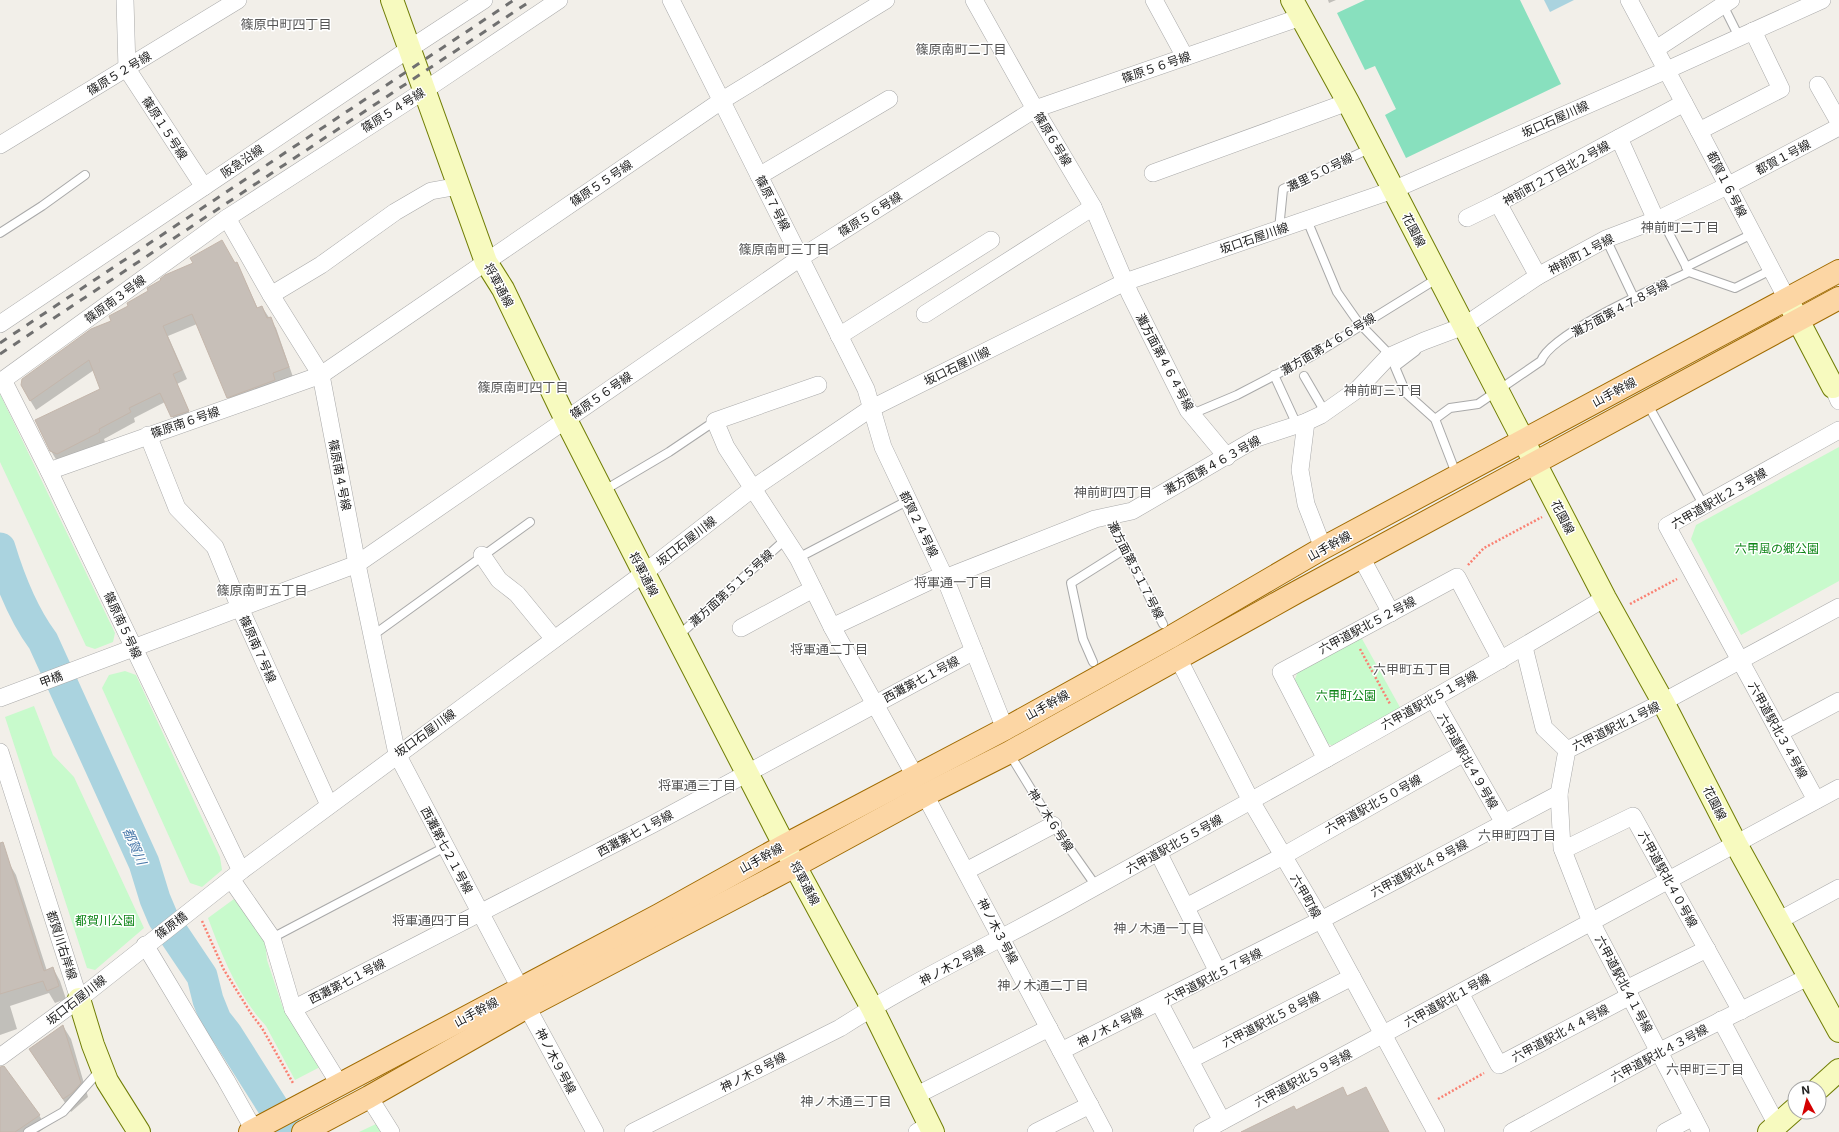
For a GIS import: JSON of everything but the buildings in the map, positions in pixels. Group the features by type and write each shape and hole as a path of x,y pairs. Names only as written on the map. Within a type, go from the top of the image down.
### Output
{"main road":[{"name":"山手幹線","path":"310,1128 369,1098 524,998 658,915 785,845 1005,729 1169,638 1323,548 1523,442 1839,270"},
{"name":"山手幹線","path":"252,1131 340,1085 524,998 795,866 925,795 1008,752 1361,557 1839,298"}],"street":[{"path":"125,0 127,69"},
{"name":"篠原５２号線","path":"0,145 238,0"},
{"name":"将軍通線","path":"392,0 486,262 503,289 602,492 748,772 795,866 872,1008 915,1096 927,1130"},
{"name":"阪急沿線","path":"0,324 410,48 484,0"},
{"name":"篠原５４号線","path":"227,218 425,90 559,0"},
{"name":"篠原７号線","path":"671,0 866,389 870,409"},
{"name":"篠原５５号線","path":"321,375 721,101 886,0"},
{"path":"1154,0 1185,57"},
{"name":"都賀１６号線","path":"1629,0 1787,299"},
{"name":"坂口石屋川線","path":"197,914 236,875 329,805 644,573 752,489 870,409 1125,282 1393,190 1667,70 1822,0"},
{"name":"篠原６号線","path":"979,2 1035,109 1093,206 1125,282"},
{"path":"1656,49 1727,2"},
{"name":"篠原５６号線","path":"240,608 357,564 800,258 1035,109 1185,57 1297,9"},
{"name":"花園線","path":"1297,9 1348,102 1523,442 1609,605 1663,702 1736,844 1839,1031"},
{"path":"1699,131 1781,89 1746,34"},
{"name":"篠原１５号線","path":"127,69 204,187"},
{"path":"1818,85 1839,122"},
{"path":"759,176 889,99"},
{"path":"1153,173 1348,102"},
{"name":"神前町２丁目北２号線","path":"1538,276 1498,203 1684,103"},
{"name":"都賀１号線","path":"1727,186 1839,127"},
{"path":"1619,138 1659,219"},
{"path":"271,295 321,265 395,212 431,191 459,186"},
{"name":"神前町１号線","path":"1464,326 1538,276 1606,239 1659,219 1727,186"},
{"path":"1466,218 1498,203"},
{"path":"925,314 1093,206"},
{"name":"篠原南４号線","path":"227,218 271,295 321,375 357,564 397,754"},
{"name":"篠原南３号線","path":"3,380 227,218"},
{"path":"839,336 991,240"},
{"name":"灘方面第４６４号線","path":"1125,282 1192,414 1227,456"},
{"path":"1787,299 1837,391"},
{"name":"灘方面第４６３号線","path":"832,627 934,579 945,578 1095,519 1132,511 1257,438 1302,424 1325,412 1358,389 1391,356 1424,340 1464,326"},
{"name":"篠原南６号線","path":"49,470 321,375"},
{"name":"篠原南５号線","path":"3,380 49,470 133,647 236,875 272,938 294,1009 340,1085"},
{"path":"818,384 715,421 726,447 798,558 832,627 914,776"},
{"name":"都賀２４号線","path":"870,409 882,447 945,578 1005,729"},
{"path":"1302,424 1300,470 1306,504 1323,548"},
{"name":"六甲道駅北２３号線","path":"1740,661 1667,526 1839,430"},
{"name":"篠原南７号線","path":"148,436 177,508 216,547 240,608 329,805"},
{"path":"482,555 499,580 517,594 554,639"},
{"path":"1361,557 1391,613"},
{"path":"1457,577 1501,660"},
{"name":"六甲道駅北５２号線","path":"1326,759 1281,672 1457,577"},
{"path":"741,628 813,589"},
{"name":"六甲道駅北５１号線","path":"1251,801 1524,647 1609,605"},
{"name":"六甲道駅北１号線","path":"1384,1034 1591,922 1563,850 1560,794 1567,750 1663,702 1839,607"},
{"name":"甲橋","path":"0,698 240,608"},
{"path":"1524,647 1544,728 1567,750"},
{"name":"西灘第七１号線","path":"294,1009 653,824 974,651"},
{"name":"六甲町線","path":"1178,658 1251,801 1384,1034 1436,1132"},
{"name":"六甲道駅北３４号線","path":"1740,661 1816,800"},
{"name":"六甲道駅北４９号線","path":"1433,698 1504,823"},
{"path":"1779,733 1839,701"},
{"name":"都賀川右岸線","path":"0,752 93,1045 107,1081 139,1132"},
{"name":"六甲道駅北５０号線","path":"1186,907 1283,856 1464,753"},
{"name":"西灘第七２１号線","path":"397,754 524,998"},
{"path":"1591,922 1839,788"},
{"name":"六甲道駅北４８号線","path":"1320,920 1560,794"},
{"name":"神ノ木３号線","path":"925,795 1104,1132"},
{"name":"六甲道駅北５５号線","path":"1096,886 1251,801"},
{"name":"六甲道駅北４０号線","path":"1563,850 1633,816 1741,1011"},
{"path":"966,871 1053,825"},
{"path":"1158,852 1218,972"},
{"name":"神ノ木２号線","path":"872,1008 1096,886"},
{"path":"1778,921 1839,888"},
{"name":"篠原橋","path":"147,943 197,914"},
{"name":"六甲道駅北５７号線","path":"1222,1121 1159,1002 1320,920"},
{"name":"六甲道駅北４１号線","path":"1591,922 1697,1125"},
{"path":"147,943 226,1080 252,1131"},
{"name":"坂口石屋川線","path":"0,1057 79,999 147,943"},
{"name":"六甲道駅北４４号線","path":"1460,993 1499,1065 1706,949"},
{"name":"六甲道駅北５８号線","path":"1190,1060 1352,977"},
{"name":"六甲道駅北４３号線","path":"1512,1132 1721,1020 1808,977"},
{"name":"神ノ木９号線","path":"524,998 594,1132"},
{"name":"神ノ木４号線","path":"1061,1051 1159,1002"},
{"name":"神ノ木８号線","path":"633,1132 840,1028 872,1008"},
{"path":"1721,1020 1773,1129 1787,1116"},
{"path":"915,1096 1049,1028"},
{"name":"六甲道駅北５９号線","path":"1202,1132 1384,1034"},
{"path":"369,1098 391,1132"},
{"path":"1036,1132 1090,1106"},
{"path":"1665,1132 1697,1125"}],"lane":[{"path":"1727,2 1746,34"},
{"name":"灘里５０号線","path":"1279,229 1283,189 1371,147"},
{"path":"0,233 42,206 85,175"},
{"path":"1659,219 1688,269 1735,288 1771,270"},
{"path":"1307,220 1337,292 1361,324 1391,356"},
{"name":"灘方面第４７８号線","path":"1436,419 1450,408 1478,404 1541,361 1543,354 1574,330 1752,234"},
{"path":"1606,239 1634,298"},
{"name":"灘方面第４６６号線","path":"1192,414 1237,395 1312,356 1438,277"},
{"path":"1424,340 1422,347 1395,367 1406,393 1436,419 1457,477"},
{"path":"1274,376 1302,424"},
{"path":"1304,376 1325,412"},
{"path":"1646,403 1704,506"},
{"path":"602,492 669,452 715,421"},
{"path":"798,558 907,501"},
{"name":"灘方面第５１７号線","path":"1108,516 1163,624"},
{"path":"372,636 482,555 530,522"},
{"name":"灘方面第５１５号線","path":"677,637 786,539"},
{"path":"1093,662 1083,639 1071,583 1125,549"},
{"name":"神ノ木６号線","path":"1008,752 1053,825 1096,886"},
{"path":"272,938 445,847"},
{"path":"28,1132 63,1112 102,1068"}],"path":[{"path":"1457,577 1484,548 1558,508"},
{"path":"1609,605 1691,571"},
{"path":"1352,634 1388,699 1394,720"},
{"path":"197,914 224,970 252,1016 262,1028 293,1082"},
{"path":"1423,1107 1499,1065"}],"green space":[{"path":"1365,0 1520,0 1561,84 1406,158 1385,115 1396,109 1375,66 1365,70 1337,13"},
{"path":"0,394 115,633 113,642 95,649 86,646 0,462"},
{"name":"六甲風の郷公園","path":"1839,447 1839,581 1741,635 1691,539 1696,525"},
{"name":"六甲町公園","path":"1361,637 1402,711 1337,748 1325,742 1294,682 1298,671"},
{"path":"125,671 136,675 220,857 222,870 202,887 190,883 102,688 109,675"},
{"name":"都賀川公園","path":"34,706 53,755 74,777 144,928 95,970 87,968 5,717"},
{"path":"234,899 265,941 267,960 283,1008 320,1067 295,1080 266,1026 247,1002 239,989 225,961 208,918"},
{"path":"376,1124 381,1132 359,1132"}],"water":[{"path":"1544,0 1574,0 1550,12"}],"waterway":[{"name":"都賀川","path":"0,548 8,573 23,608 43,641 144,863 155,899 163,918 202,976 208,1000 216,1020 227,1034 289,1132"}],"railway":[{"path":"0,343 514,0"},
{"path":"0,354 532,0"}],"district":[{"name":"篠原中町四丁目","path":"286,24"},
{"name":"篠原南町二丁目","path":"961,49"},
{"name":"神前町二丁目","path":"1680,227"},
{"name":"篠原南町三丁目","path":"784,249"},
{"name":"篠原南町四丁目","path":"523,387"},
{"name":"神前町三丁目","path":"1383,390"},
{"name":"神前町四丁目","path":"1113,492"},
{"name":"将軍通一丁目","path":"953,582"},
{"name":"篠原南町五丁目","path":"262,590"},
{"name":"将軍通二丁目","path":"829,649"},
{"name":"六甲町五丁目","path":"1412,669"},
{"name":"将軍通三丁目","path":"697,785"},
{"name":"六甲町四丁目","path":"1517,835"},
{"name":"将軍通四丁目","path":"431,920"},
{"name":"神ノ木通一丁目","path":"1159,928"},
{"name":"神ノ木通二丁目","path":"1043,985"},
{"name":"六甲町三丁目","path":"1705,1069"},
{"name":"神ノ木通三丁目","path":"846,1101"}]}
